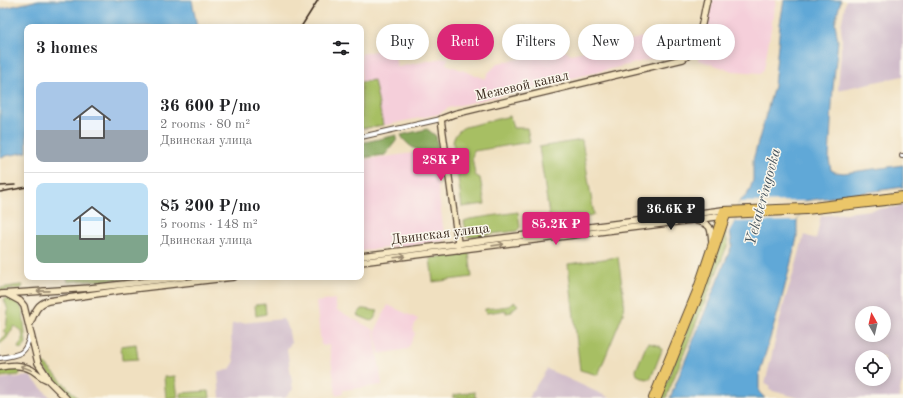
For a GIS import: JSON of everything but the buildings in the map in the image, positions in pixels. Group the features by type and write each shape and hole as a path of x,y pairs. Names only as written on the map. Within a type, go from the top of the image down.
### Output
{"main road":[{"path":"802,209 903,195"},
{"path":"802,209 903,200"},
{"name":"Двинская улица","path":"724,214 736,212 802,209"},
{"path":"652,398 696,291 712,243 724,214"},
{"path":"658,398 701,292 724,214"}],"street":[{"name":"Межевой канал","path":"364,136 677,61 688,56 696,46 707,0"},
{"path":"441,119 459,247"},
{"name":"Двинская улица","path":"364,262 459,247 724,214"},
{"name":"Двинская улица","path":"364,256 459,247 690,220 724,214"},
{"path":"690,220 708,225 711,229 712,243"},
{"path":"2,294 90,288 158,280"},
{"path":"29,326 36,308 44,302 122,290 208,280"},
{"path":"2,294 20,301 24,306 38,363 48,380 66,398"},
{"path":"0,358 24,352 27,348 30,335"},
{"path":"0,367 17,365 22,366 48,380"}],"shaded area":[{"path":"713,0 776,0 764,69 760,73 733,71 698,60 735,60 735,24 707,24"},
{"path":"846,0 903,0 903,76 838,90 842,38 841,27"},
{"path":"642,37 642,60 648,60 448,108 439,114 364,129 364,53 376,51 376,60 396,60 397,67 437,59 447,60 446,64 485,79 488,73 498,63 513,60 570,60 570,54 578,52 578,60 634,60 634,39"},
{"path":"433,152 445,241 364,251 364,160"},
{"path":"903,206 903,381 899,398 799,398 769,390 770,385 765,384 784,303 804,235 816,239 821,216"},
{"path":"335,299 337,310 374,330 382,385 343,390 343,393 336,395 329,345 323,346 321,344 316,302"},
{"path":"388,305 418,319 413,328 415,334 408,349 379,354 375,331"},
{"path":"283,319 288,327 291,343 287,349 293,389 285,398 220,398 218,373 230,369 234,363 231,337 232,324"},
{"path":"547,369 584,386 610,398 528,398"},
{"path":"30,376 51,398 0,398 0,379"}],"green space":[{"path":"374,80 383,125 364,128 364,82"},
{"path":"510,116 513,128 527,128 530,142 474,151 472,157 475,175 480,178 485,204 462,207 453,142 454,137 465,127"},
{"path":"427,129 436,136 438,150 418,150 406,142 401,135"},
{"path":"397,135 396,141 385,155 364,158 364,142"},
{"path":"582,140 594,215 550,221 539,147"},
{"path":"438,152 441,178 421,163 414,153"},
{"path":"518,212 520,227 517,231 467,237 464,221"},
{"path":"725,230 728,244 666,398 661,398"},
{"path":"469,253 472,277 433,282 430,258"},
{"path":"618,257 624,299 623,314 598,375 580,370 568,264"},
{"path":"68,280 87,280 68,282"},
{"path":"87,280 111,280 103,281"},
{"path":"23,285 22,288 0,291 0,288"},
{"path":"7,298 18,302 23,311 26,343 22,350 18,347 23,341 22,331 14,326 7,338 0,344 0,341 7,334 3,331 6,329 8,310 4,299"},
{"path":"515,302 518,305 512,310 512,312 506,313 506,310 485,312 485,309 509,306"},
{"path":"265,304 266,314 256,316 255,305"},
{"path":"362,309 378,311 374,319 371,321 357,315"},
{"path":"649,343 660,346 662,350 651,378 646,379 637,375 636,370 646,346"},
{"path":"136,344 138,359 122,360 121,346"},
{"path":"44,363 77,397 73,398 46,370 42,364"},
{"path":"22,369 19,375 0,377 0,370"},
{"path":"175,376 178,397 166,398 164,377"},
{"path":"209,391 210,398 181,398 181,393"},
{"path":"475,392 475,398 453,398 453,395"}],"water":[{"path":"39,0 192,0 196,24 24,24 24,153 0,157 0,9"},
{"name":"Yekateringovka","path":"784,0 841,0 835,23 838,41 833,88 829,159 831,170 844,173 903,165 903,187 804,201 797,221 797,238 781,302 759,375 759,392 765,398 670,398 732,245 730,231 735,222 739,202 747,195 753,180 753,160 774,86 780,24"}],"pier":[{"path":"804,201 797,221 735,222 739,202"}],"railway":[{"path":"303,24 318,0"},
{"path":"0,186 15,185"},
{"path":"0,192 24,188"}]}
